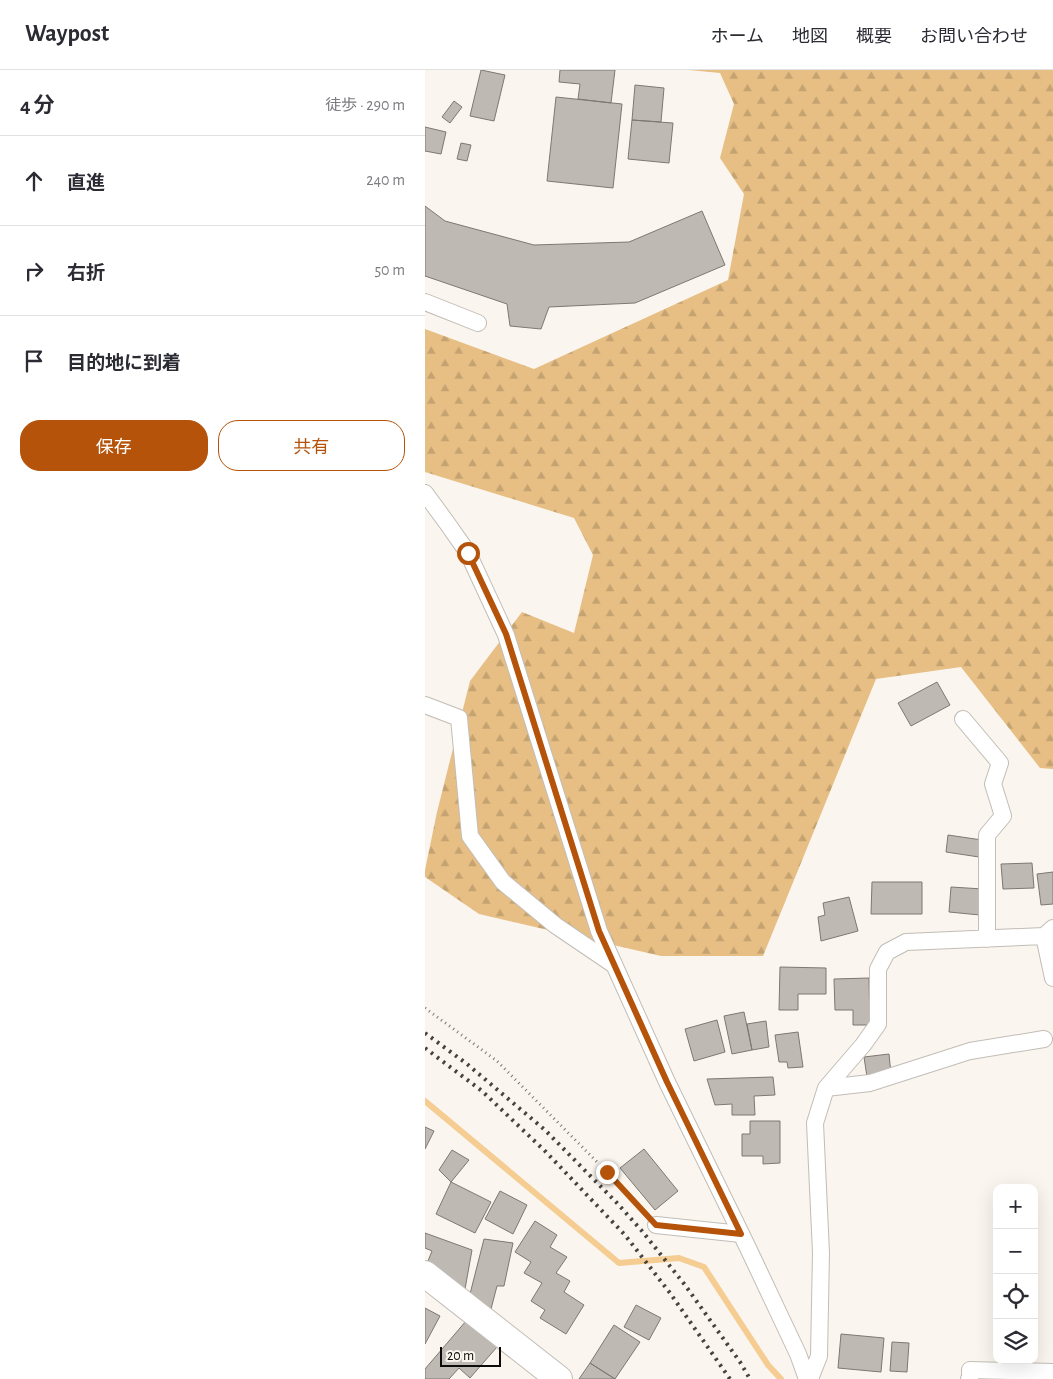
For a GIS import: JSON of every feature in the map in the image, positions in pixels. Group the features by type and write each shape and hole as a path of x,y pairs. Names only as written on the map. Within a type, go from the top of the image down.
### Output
{"main road":[{"path":"425,1274 559,1379"}],"street":[{"path":"425,302 478,323"},
{"path":"425,493 468,553 506,634 599,931 667,1082 741,1234 808,1379"},
{"path":"425,705 459,718 470,836 503,882 555,925 613,965"},
{"path":"963,719 1000,763 993,784 1003,816 987,834 987,939"},
{"path":"808,1379 819,1356 821,1253 815,1123 827,1088 878,1024 878,968 887,952 906,942 987,939 1049,932 1053,978"},
{"path":"827,1088 870,1083 970,1051 1044,1039"},
{"path":"656,1225 741,1234"},
{"path":"969,1379 970,1370 1053,1372"}],"path":[{"path":"425,1008 497,1061 607,1172 656,1225"}],"green space":[{"path":"689,70 1053,70 1053,769 1040,768 961,667 876,679 763,956 661,956 479,914 425,877 437,812 470,681 522,612 574,633 593,555 574,518 425,472 425,329 534,369 728,280 744,194 720,158 734,104 720,73"}],"building":[{"path":"481,70 505,75 494,121 470,116"},
{"path":"560,70 615,70 611,103 578,99 580,84 559,82"},
{"path":"635,85 664,88 661,122 632,120"},
{"path":"556,97 622,104 613,188 547,181"},
{"path":"454,101 462,107 450,123 442,117"},
{"path":"632,120 673,123 669,163 628,159"},
{"path":"425,127 446,132 441,154 425,151"},
{"path":"461,143 471,145 467,161 457,159"},
{"path":"425,206 445,221 534,245 629,242 702,211 725,265 635,303 549,307 541,329 510,326 507,304 425,276"},
{"path":"937,682 950,705 911,726 898,703"},
{"path":"948,835 982,840 979,857 946,852"},
{"path":"1032,863 1034,888 1003,889 1001,864"},
{"path":"1053,872 1053,904 1041,905 1037,874"},
{"path":"872,882 922,882 922,914 871,914"},
{"path":"951,887 983,889 980,915 949,912"},
{"path":"849,897 858,931 821,941 818,917 825,915 823,903"},
{"path":"780,967 826,968 826,994 798,994 798,1010 779,1010"},
{"path":"869,978 870,1025 853,1025 853,1010 835,1010 834,979"},
{"path":"744,1012 752,1050 732,1054 724,1016"},
{"path":"717,1020 725,1052 694,1061 685,1029"},
{"path":"766,1021 769,1047 752,1050 747,1024"},
{"path":"798,1032 803,1067 788,1068 787,1062 779,1062 775,1035"},
{"path":"889,1054 891,1074 867,1077 864,1057"},
{"path":"773,1077 775,1095 754,1096 755,1115 732,1115 732,1104 715,1105 707,1079"},
{"path":"750,1121 780,1121 780,1163 763,1164 763,1156 742,1156 742,1134 750,1134"},
{"path":"425,1127 434,1131 425,1149"},
{"path":"644,1149 678,1191 655,1210 620,1168"},
{"path":"452,1150 469,1160 451,1182 439,1170"},
{"path":"451,1182 491,1202 475,1233 436,1214"},
{"path":"500,1191 527,1205 513,1234 485,1219"},
{"path":"535,1221 557,1235 550,1247 567,1257 556,1273 570,1281 564,1292 584,1305 566,1334 540,1318 545,1310 531,1301 542,1283 524,1273 531,1262 515,1252"},
{"path":"425,1233 472,1250 465,1289 428,1261 432,1251 425,1248"},
{"path":"484,1239 513,1243 504,1286 497,1286 491,1309 470,1294"},
{"path":"636,1305 661,1318 649,1340 624,1327"},
{"path":"425,1308 440,1316 425,1344"},
{"path":"466,1321 497,1347 470,1378 459,1368 449,1379 425,1379 425,1369"},
{"path":"614,1325 640,1342 615,1379 590,1363"},
{"path":"841,1334 884,1338 881,1372 838,1368"},
{"path":"892,1342 909,1343 907,1372 890,1371"},
{"path":"590,1363 615,1379 579,1379"}],"waterway":[{"path":"425,1101 619,1263 679,1258 704,1267 768,1365 781,1379"}],"railway":[{"path":"425,1033 467,1064 545,1130 617,1203 685,1285 750,1379"},
{"path":"425,1048 482,1091 546,1152 625,1235 670,1293 730,1379"}],"route":[{"path":"468,553 506,634 599,931 667,1082 741,1234 656,1225 607,1172"}]}
